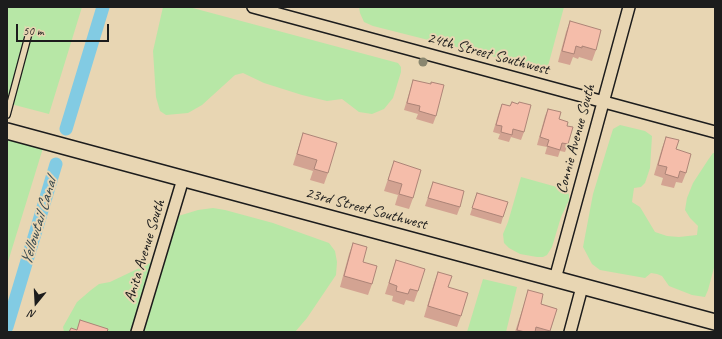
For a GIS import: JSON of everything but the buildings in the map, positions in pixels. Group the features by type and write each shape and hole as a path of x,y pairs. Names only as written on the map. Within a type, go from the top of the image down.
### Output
{"street":[{"name":"24th Street Southwest","path":"253,7 715,132"},
{"name":"Connie Avenue South","path":"555,279 629,7"},
{"name":"23rd Street Southwest","path":"7,131 715,322"},
{"name":"Anita Avenue South","path":"137,332 183,179"},
{"path":"570,332 582,287"}],"lane":[{"path":"7,115 29,33"}],"green space":[{"path":"7,7 82,7 49,114 7,103"},
{"path":"163,7 189,7 398,63 401,67 401,72 393,98 384,109 372,114 359,112 342,99 327,101 302,95 264,83 243,73 235,75 202,105 188,113 166,115 160,111 156,97 153,51"},
{"path":"359,7 564,7 548,66 543,69 373,26 364,22"},
{"path":"620,125 645,131 652,136 650,168 645,183 641,187 634,188 632,202 640,207 655,232 667,236 679,237 697,235 698,226 685,210 687,198 693,183 713,153 715,153 715,264 705,297 692,295 669,286 662,276 657,274 651,273 645,278 600,270 592,264 583,247 593,194 613,129"},
{"path":"7,139 43,148 7,265"},
{"path":"521,177 567,190 569,195 569,200 561,217 552,247 547,255 543,257 520,254 509,248 504,243 503,234"},
{"path":"213,208 273,223 329,243 335,251 337,262 336,275 307,318 295,332 64,332 63,327 77,302 91,290 99,284 110,282 150,263 164,232 175,217 198,210"},
{"path":"483,279 517,287 506,332 467,332"}],"waterway":[{"name":"Yellowtail Canal","path":"66,129 103,7"},
{"name":"Yellowtail Canal","path":"7,327 56,164"}]}
